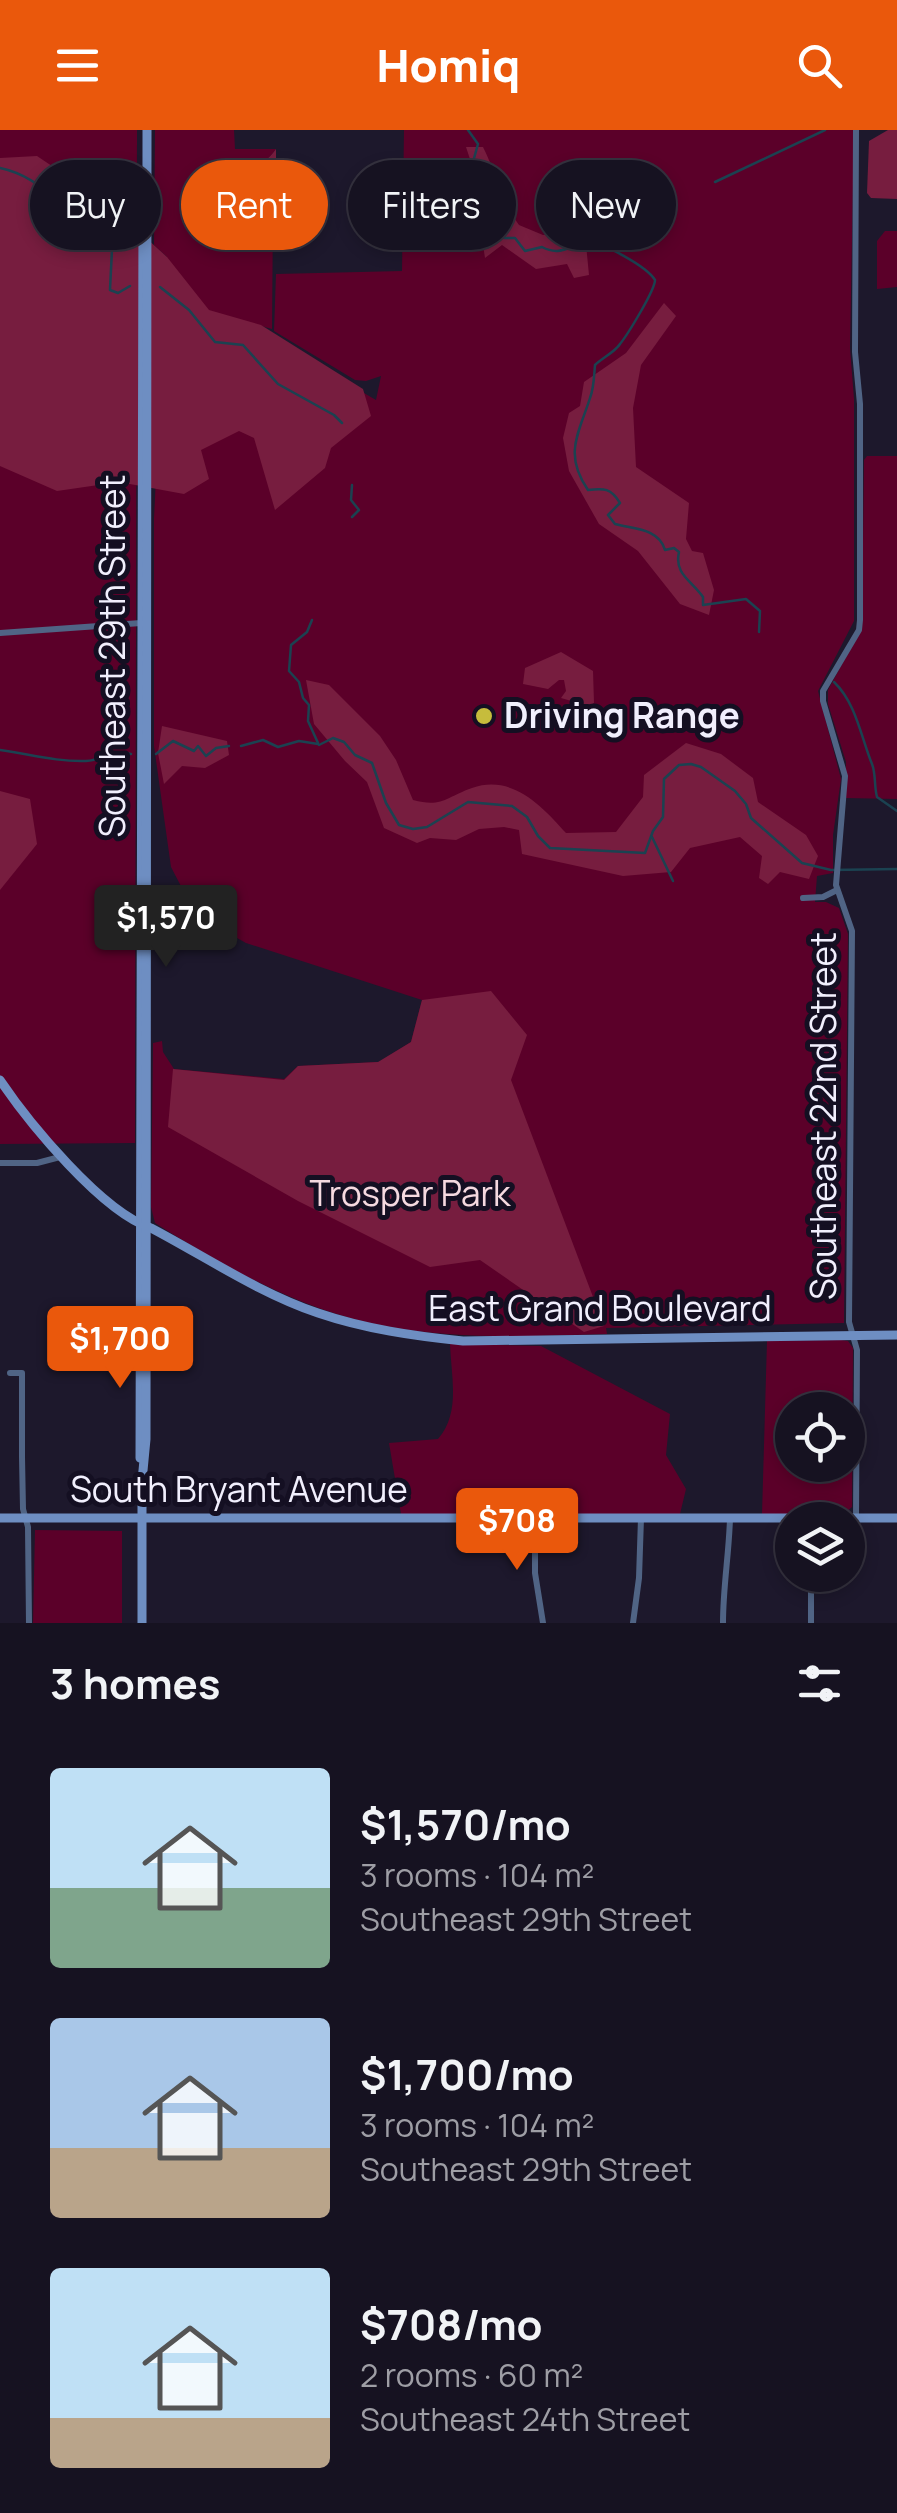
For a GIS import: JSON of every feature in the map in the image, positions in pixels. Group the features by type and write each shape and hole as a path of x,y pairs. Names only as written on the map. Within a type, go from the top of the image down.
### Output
{"street":[{"name":"Southeast 22nd Street","path":"856,130 855,352 860,404 861,606 859,630 826,683 823,702 843,764 846,787 836,877 852,931 849,1322 857,1350 856,1502"},
{"name":"Southeast 29th Street","path":"142,1623 142,242 148,131"},
{"path":"0,633 144,623"},
{"path":"803,898 823,898 837,890"},
{"name":"East Grand Boulevard","path":"0,1080 62,1157 133,1222 313,1312 416,1337 463,1341 897,1335"},
{"path":"0,1163 37,1163 62,1157"},
{"path":"10,1373 22,1373 24,1382 21,1427 29,1623"},
{"name":"South Bryant Avenue","path":"0,1518 775,1519"},
{"path":"535,1518 535,1573 543,1623"},
{"path":"633,1623 640,1518"},
{"path":"723,1623 722,1579 729,1554 730,1518"},
{"name":"South Bryant Avenue","path":"865,1519 897,1518"},
{"path":"811,1592 811,1623"}],"green space":[{"path":"0,130 137,130 137,160 30,160 30,250 137,250 135,1143 0,1144"},
{"path":"155,130 234,130 235,149 276,149 265,160 181,160 181,250 273,250 272,329 236,319 376,400 381,376 355,380 274,331 276,274 402,271 402,250 516,250 516,160 404,160 404,130 854,130 850,348 854,399 854,621 818,691 841,779 833,835 833,873 817,876 815,902 839,908 848,934 844,1323 606,1328 607,1334 551,1336 412,1330 354,1319 294,1298 236,1271 155,1223 151,1207 153,1043 162,1041 163,1052 174,1069 284,1079 298,1066 379,1062 411,1042 422,1000 246,943 196,915 171,867 154,746 154,518 167,257 159,250 161,160 155,160"},
{"path":"888,130 897,130 897,199 871,198 867,193 869,141"},
{"path":"466,147 483,147 489,160 470,160"},
{"path":"37,156 43,160 30,160 30,250 159,250 209,310 261,325 363,389 371,416 331,448 325,468 275,510 254,438 239,431 201,450 209,479 184,494 119,482 57,491 0,466 0,158"},
{"path":"516,220 536,232 536,250 587,250 589,275 574,278 567,264 536,269 509,250 516,250"},
{"path":"885,231 897,231 897,287 877,289 877,241"},
{"path":"664,303 676,316 641,365 633,408 636,467 689,503 686,539 692,551 703,553 714,590 709,615 680,604 638,551 599,524 569,471 563,438 569,413 580,406 584,382 626,353"},
{"path":"867,456 897,456 897,799 845,798 846,762 828,704 828,690 862,627"},
{"path":"561,652 593,671 594,703 589,706 561,698 566,691 564,680 548,689 523,684 525,668"},
{"path":"306,680 329,685 380,736 396,760 413,800 438,802 472,788 500,785 536,803 566,833 616,832 643,797 644,775 686,743 721,754 753,778 758,802 806,835 818,856 809,879 780,872 768,884 759,878 762,856 740,837 690,848 671,872 623,876 522,854 519,830 504,827 479,829 456,840 430,838 417,843 384,828 367,782 314,724"},
{"path":"162,726 227,741 229,755 205,768 182,766 164,784 158,753"},
{"path":"0,791 30,799 37,844 0,890"},
{"name":"Trosper Park","path":"491,991 527,1035 511,1080 604,1326 584,1332 480,1260 430,1267 298,1201 168,1127 173,1069 284,1080 298,1066 378,1062 411,1042 422,1000"},
{"path":"767,1341 848,1341 853,1348 853,1392 775,1392 775,1482 852,1482 852,1502 775,1502 775,1514 762,1514"},
{"path":"450,1344 541,1346 670,1414 666,1455 686,1489 680,1514 401,1514 389,1443 438,1439 445,1429 453,1394"},
{"path":"35,1530 122,1531 122,1623 33,1623"}],"waterway":[{"path":"468,130 478,144 473,162 478,179 490,189 505,215 504,238 515,238 525,251 542,247 560,251 594,243 624,256 655,280 624,339 595,365 592,390 578,433 576,465 588,490 607,490 620,503 608,515 615,524 651,533 665,550 674,548 679,552 681,571 703,597 703,605 746,599 760,611 759,632"},
{"path":"715,182 825,130"},
{"path":"0,168 40,186 59,205 69,223 84,234 100,230 108,234 112,249 110,290 118,293 130,286"},
{"path":"160,287 189,310 215,342 243,345 278,384 342,423"},
{"path":"352,485 351,500 359,510 352,517"},
{"path":"312,620 307,632 291,645 289,671 299,682 309,705 308,721 318,743"},
{"path":"834,682 857,721 873,768 877,797 897,811"},
{"path":"319,745 333,738 372,763 386,803 399,825 413,829 427,827 468,802 512,806 527,817 550,848 645,853 663,817 664,779 679,765 691,764 735,791 751,818 802,863 831,870 897,869"},
{"path":"241,746 263,740 278,747 299,741 318,744"},
{"path":"156,754 173,741 194,751 198,746 206,756 216,748 229,746"},
{"path":"0,750 75,761 131,754"},
{"path":"652,837 673,881"}],"place":[{"name":"Driving Range","path":"484,716"}]}
